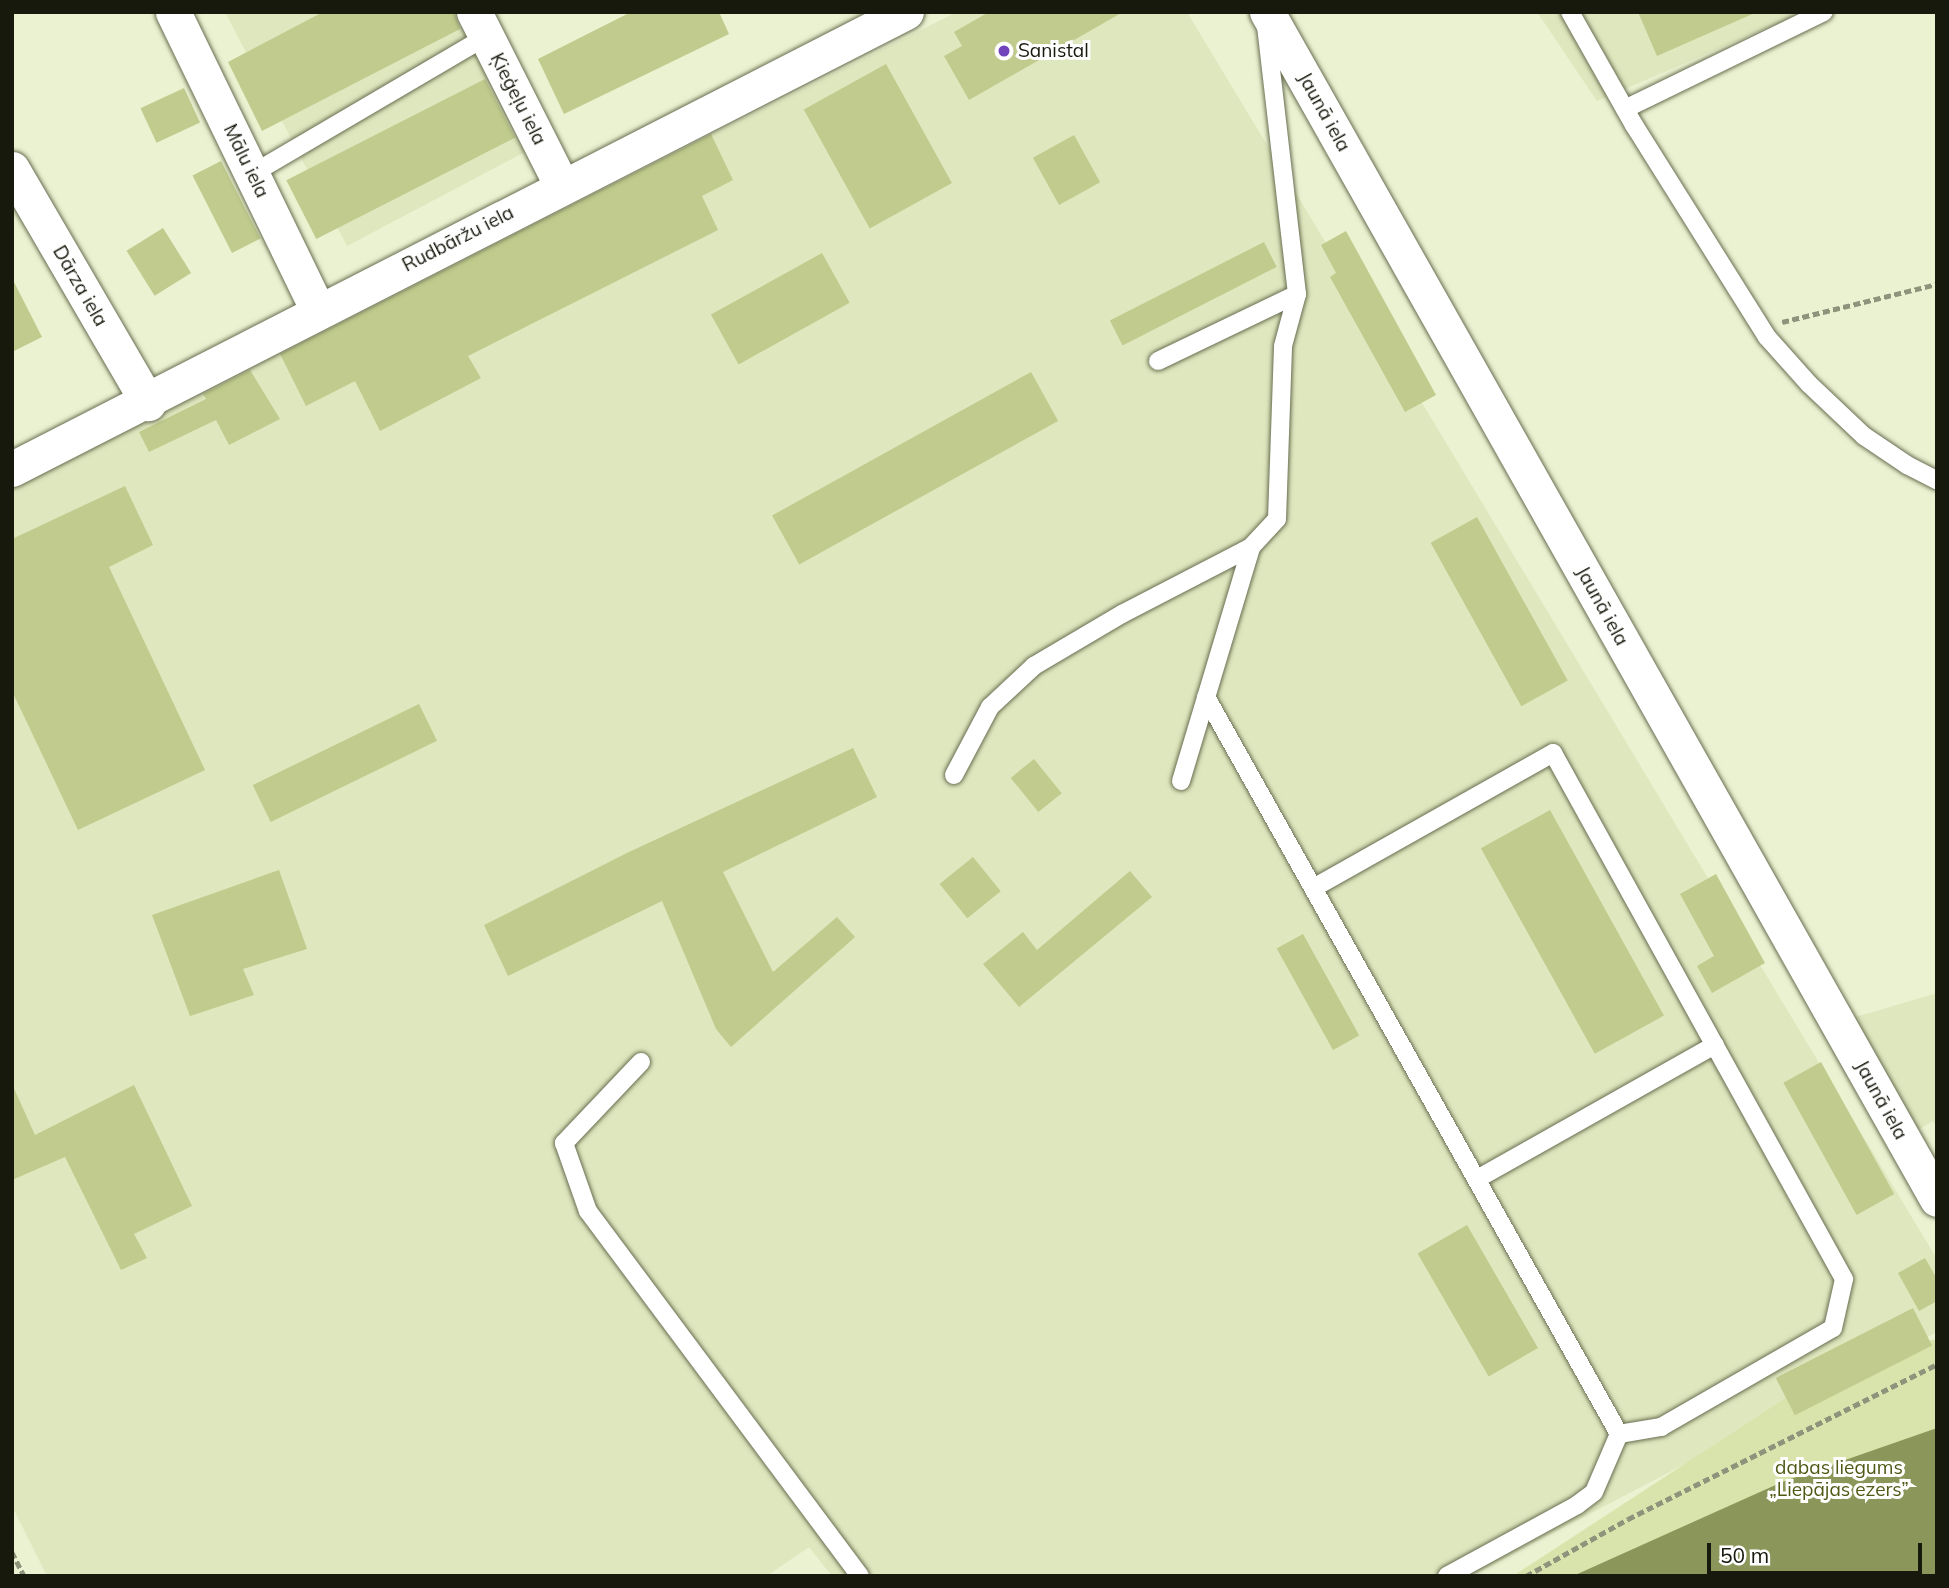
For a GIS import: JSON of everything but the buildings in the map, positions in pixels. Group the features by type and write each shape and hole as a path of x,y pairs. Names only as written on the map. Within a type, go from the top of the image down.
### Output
{"street":[{"name":"Mālu iela","path":"173,12 318,312"},
{"name":"Rudbāržu iela","path":"12,469 148,403 562,186 852,25 906,12"},
{"name":"Jaunā iela","path":"1266,12 1927,1161 1937,1199"},
{"name":"Ķieģeļu iela","path":"481,24 562,186"},
{"name":"Dārza iela","path":"12,169 148,403"}],"lane":[{"path":"954,775 990,707 1034,666 1122,614 1251,547 1277,519 1283,346 1297,294 1266,12"},
{"path":"1570,12 1625,109 1760,328 1809,384 1864,436 1907,466 1937,480"},
{"path":"1625,109 1819,13"},
{"path":"252,174 481,24"},
{"path":"1158,361 1297,294"},
{"path":"1181,781 1251,547"},
{"path":"1206,697 1619,1434"},
{"path":"1314,888 1553,752 1844,1279 1833,1328 1661,1427 1619,1434"},
{"path":"1477,1180 1715,1045"},
{"path":"641,1062 564,1143 588,1210 860,1576"},
{"path":"1447,1576 1577,1505 1594,1492 1619,1434"}],"path":[{"path":"1760,328 1937,284"},
{"path":"1526,1576 1628,1519 1937,1364"},
{"path":"12,1552 24,1576"}],"shaded area":[{"path":"225,12 474,12 542,143 347,246"},
{"path":"957,12 1187,12 1937,1259 1937,1332 1471,1576 832,1576 809,1547 767,1576 47,1576 12,1506 12,488 201,389"},
{"path":"1537,12 1798,12 1799,14 1597,101"},
{"path":"1937,993 1937,1127 1933,1121 1911,1134 1849,1019"},
{"path":"1937,1428 1937,1576 1573,1576 1782,1482"}],"green space":[{"name":"dabas liegums „Liepājas ezers”","path":"1937,1339 1937,1576 1513,1576 1847,1358"}],"place":[{"name":"Sanistal","path":"1004,51"}]}
